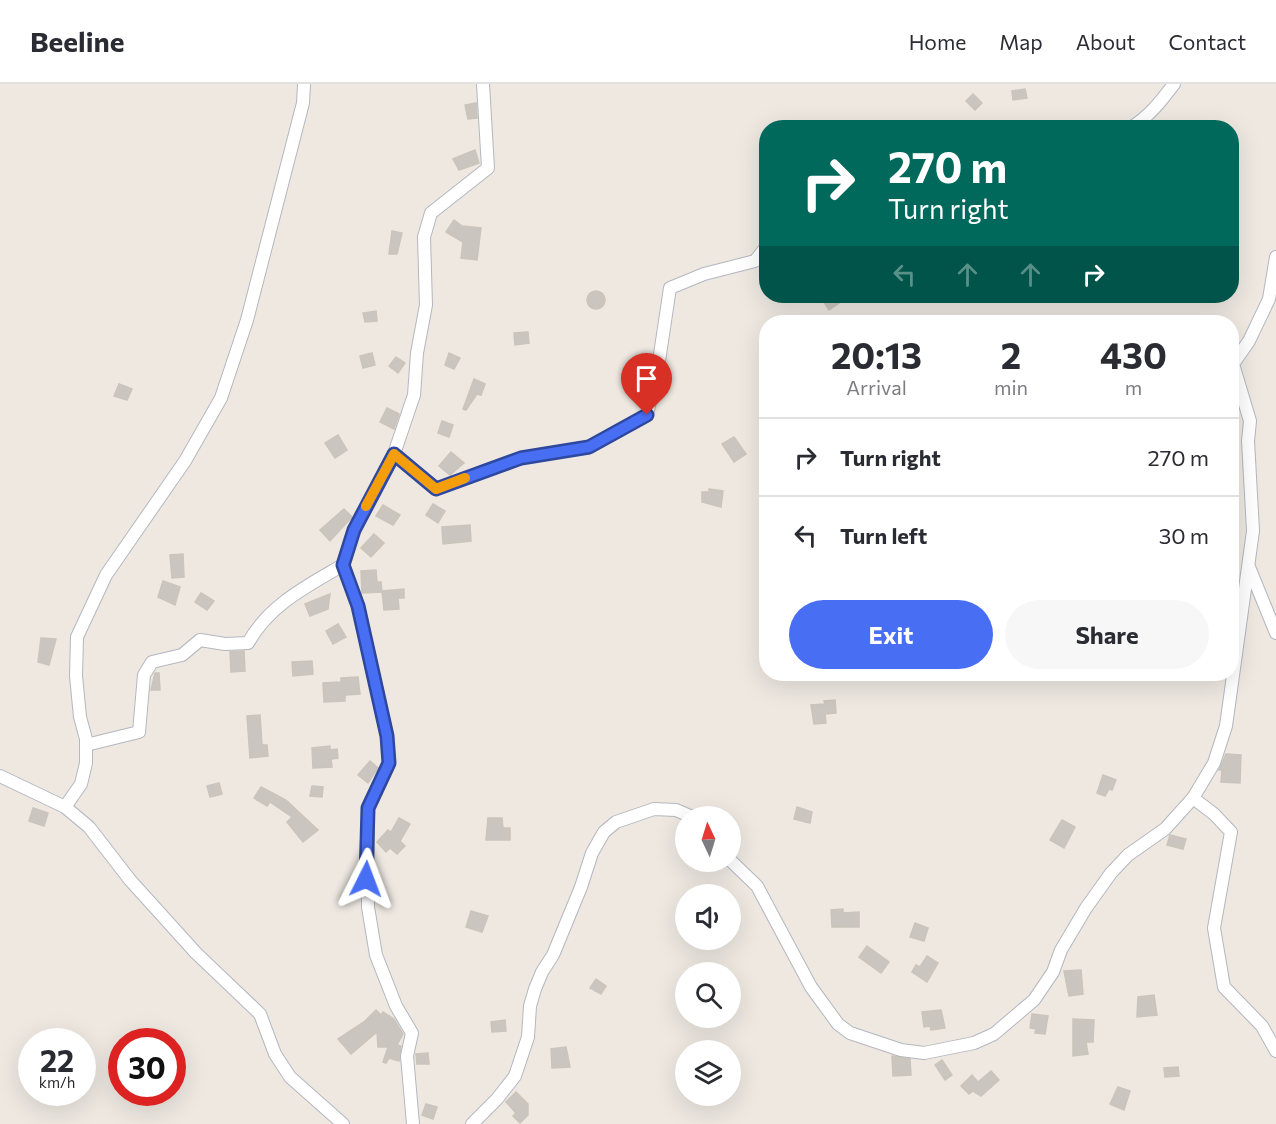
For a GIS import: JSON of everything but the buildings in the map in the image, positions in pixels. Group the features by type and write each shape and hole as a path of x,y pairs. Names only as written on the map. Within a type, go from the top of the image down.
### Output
{"street":[{"path":"65,807 84,775 86,745 80,717 76,676 77,637 106,575 185,461 221,398 247,320 303,103 304,84"},
{"path":"413,1124 407,1056 412,1033 396,1006 376,955 367,888 368,808 389,763 387,736 358,606 343,565 354,530 394,454 414,395 417,353 426,305 424,237 430,213 488,168 483,84"},
{"path":"1141,120 1174,84"},
{"path":"394,454 436,489 521,458 589,447 647,415 659,361 670,288 704,274 755,261 759,256"},
{"path":"1239,355 1249,341 1269,299 1276,257"},
{"path":"1239,384 1250,421 1248,441 1253,531 1239,631"},
{"path":"86,745 139,732 144,675 152,662 182,655 200,640 225,644 248,643 258,624 276,608 343,565"},
{"path":"1248,566 1276,633"},
{"path":"741,870 766,900 811,987 838,1024 869,1041 901,1050 924,1053 985,1039 1034,1000 1053,972 1061,950 1111,873 1128,855 1165,829 1192,798 1214,763 1226,726 1232,681"},
{"path":"0,776 65,807 98,836 130,880 196,953 252,1005 265,1023 281,1065 304,1090 343,1124"},
{"path":"1192,798 1214,814 1231,832 1214,928 1224,987 1262,1026 1276,1052"},
{"path":"472,1124 497,1099 515,1076 528,1037 530,1006 535,989 553,955 581,887 592,852 604,832 616,822 654,809 675,810"}],"slow traffic":[{"path":"366,506 394,454 436,489 465,478"}],"route":[{"path":"366,879 369,859 368,808 389,763 387,736 358,606 343,565 354,530 394,454 436,489 521,458 589,447 647,415"}]}
